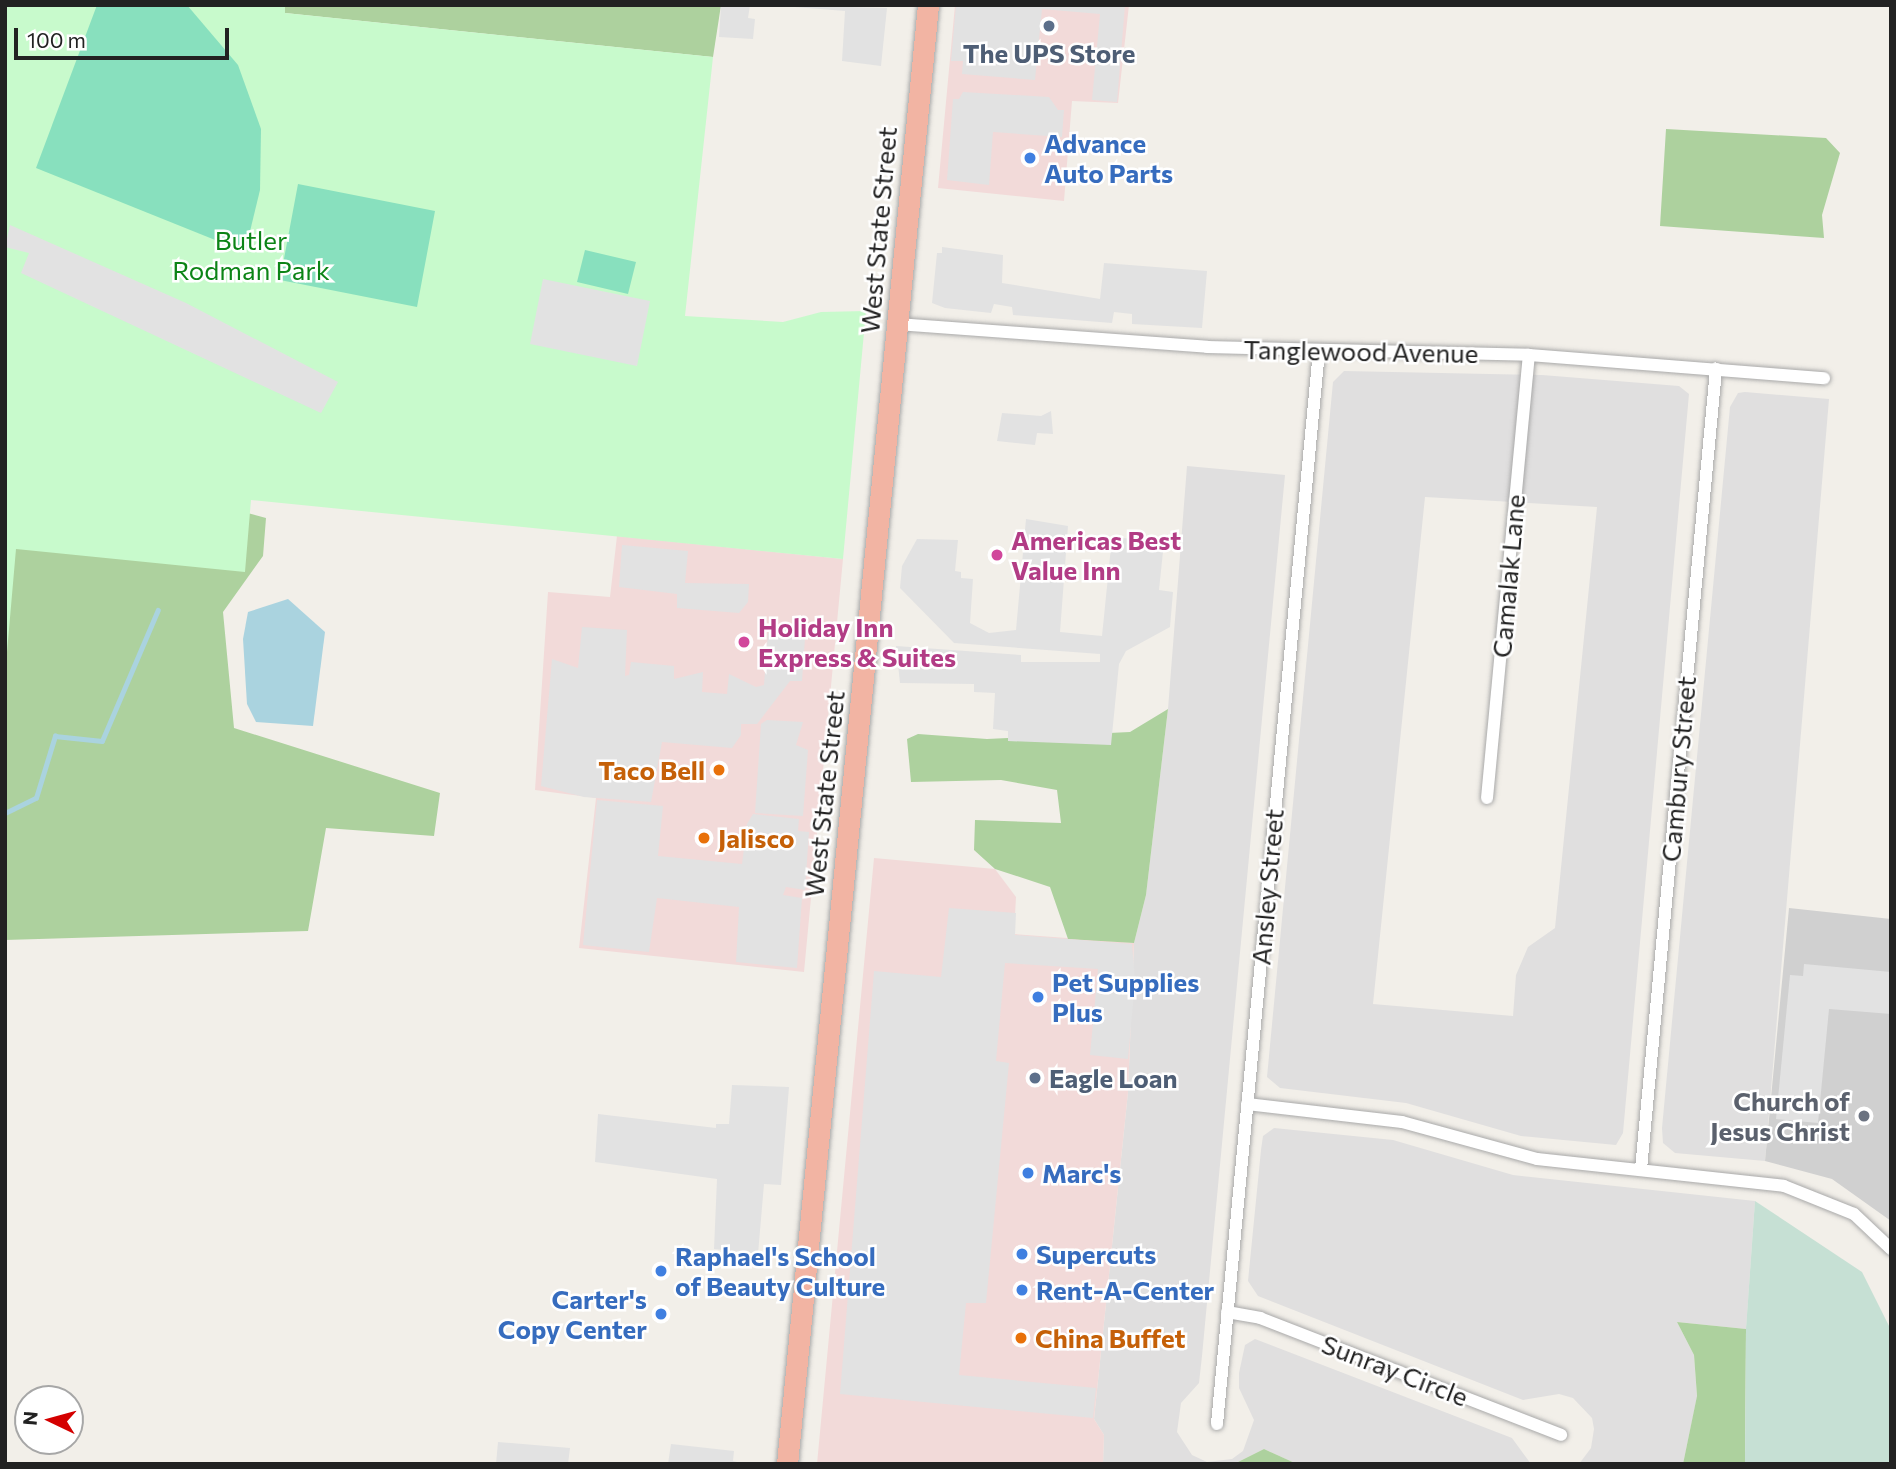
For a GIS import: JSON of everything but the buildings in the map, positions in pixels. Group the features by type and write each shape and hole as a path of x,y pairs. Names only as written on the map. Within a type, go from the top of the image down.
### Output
{"highway":[{"name":"West State Street","path":"787,1464 928,5"}],"street":[{"name":"Tanglewood Avenue","path":"897,324 1319,351 1529,355 1824,378"},
{"name":"Ansley Street","path":"1217,1424 1319,351"},
{"name":"Camalak Lane","path":"1487,798 1529,355"},
{"name":"Cambury Street","path":"1641,1169 1716,369"},
{"path":"1247,1104 1402,1122 1515,1155 1784,1186 1815,1195 1854,1214 1891,1249"},
{"name":"Sunray Circle","path":"1227,1312 1260,1318 1561,1435"}],"shaded area":[{"path":"721,5 750,5 748,18 755,19 753,39 719,37"},
{"path":"769,5 887,8 881,66 842,61 845,11"},
{"path":"955,5 1129,5 1118,103 1072,101 1064,201 938,188"},
{"path":"956,5 1125,5 1117,102 1092,100 1100,14 1042,9 1035,80 962,74 963,61 951,61"},
{"path":"963,92 1049,97 1058,110 1064,110 1062,137 993,132 989,185 947,180 953,99 959,99"},
{"path":"10,225 186,303 338,382 321,413 21,273 29,253 5,247"},
{"path":"942,247 1003,255 1002,283 1100,299 1104,263 1207,271 1202,328 1132,324 1132,314 1114,312 1112,323 1013,315 1012,307 994,304 991,313 945,308 932,303 937,253 942,253"},
{"path":"543,279 650,301 637,366 530,344"},
{"path":"1344,371 1542,375 1679,386 1689,394 1623,1133 1616,1145 1521,1136 1406,1103 1280,1088 1267,1077 1333,382","holes":["1425,497 1597,507 1555,928 1528,947 1516,975 1513,1016 1373,1004"]},
{"path":"1738,393 1829,399 1765,1161 1675,1153 1663,1143 1662,1128 1730,407"},
{"path":"1051,411 1053,434 1037,433 1035,445 997,441 1002,413 1041,416"},
{"path":"1187,466 1285,475 1199,1383 1181,1403 1177,1432 1192,1455 1207,1462 1232,1459 1243,1451 1254,1420 1239,1388 1239,1373 1245,1345 1255,1339 1512,1438 1531,1464 1297,1464 1264,1449 1234,1464 1103,1464 1104,1435 1094,1419 1128,1092 1134,943 1146,895 1168,709"},
{"path":"1026,519 1068,526 1060,632 1102,636 1112,537 1164,542 1159,590 1173,592 1170,627 1126,651 1119,664 1111,745 1008,741 1008,731 993,729 995,693 974,692 974,684 900,683 896,646 1021,655 1021,662 1100,662 1100,654 954,643 900,588 902,566 917,539 958,540 955,571 961,572 961,578 973,579 970,623 989,633 1016,630"},
{"path":"617,536 843,559 804,972 579,948 596,798 535,790 548,592 610,597"},
{"path":"622,545 688,551 685,583 749,584 748,602 739,613 677,608 677,594 619,587"},
{"path":"779,626 796,628 795,636 805,638 802,681 790,681 757,724 741,724 741,735 732,748 662,742 651,802 584,797 541,786 552,659 578,668 582,627 627,630 625,676 629,675 631,662 674,666 674,679 703,672 702,692 727,694 729,674 756,687 764,685 768,633 778,633"},
{"path":"767,720 803,722 796,745 808,750 803,816 755,813 761,724"},
{"path":"597,800 663,806 658,856 742,864 747,824 753,814 799,819 798,831 809,832 805,890 786,887 783,895 802,898 797,968 736,962 739,907 657,898 649,952 583,945"},
{"path":"874,858 995,869 1016,897 1014,934 1134,943 1128,1092 1094,1419 1104,1435 1103,1464 817,1464"},
{"path":"949,908 1016,913 1015,935 1132,944 1135,981 1128,1059 1090,1055 1098,969 1005,963 996,1061 1009,1063 986,1303 966,1303 959,1375 1096,1388 1093,1418 840,1394 874,971 941,977"},
{"path":"1789,908 1891,919 1891,1221 1832,1179 1765,1161"},
{"path":"1804,964 1891,972 1891,1014 1829,1009 1818,1123 1776,1119 1790,975 1803,976"},
{"path":"732,1085 789,1087 781,1185 764,1184 758,1254 714,1249 717,1179 595,1162 598,1114 716,1128 716,1124 729,1124"},
{"path":"1274,1128 1393,1140 1513,1175 1755,1201 1746,1329 1677,1322 1694,1355 1697,1397 1683,1464 1579,1464 1591,1448 1594,1429 1592,1418 1573,1398 1559,1394 1523,1400 1258,1296 1248,1281 1263,1136"},
{"path":"498,1442 570,1448 568,1464 496,1464"},
{"path":"671,1444 734,1451 733,1461 746,1464 668,1464"}],"green space":[{"name":"Butler Rodman Park","path":"5,5 285,5 285,13 713,57 685,316 783,322 821,312 866,311 843,559 251,500 245,572 16,549 5,675"},
{"path":"97,5 187,5 238,65 261,129 260,190 245,252 36,168"},
{"path":"285,5 721,5 713,57 285,13"},
{"path":"1666,129 1826,138 1840,153 1822,215 1824,238 1660,226"},
{"path":"298,184 435,211 417,307 280,280"},
{"path":"585,250 636,262 628,294 577,282"},
{"path":"5,492 207,502 266,518 263,556 223,612 234,728 440,793 434,836 326,828 308,931 5,940"},
{"path":"1168,709 1146,895 1134,943 1068,939 1050,887 995,869 974,850 975,820 1061,823 1057,790 1001,780 911,782 907,739 918,734 987,739 1130,732"},
{"path":"1755,1201 1862,1272 1891,1330 1891,1464 1745,1464 1746,1329"},
{"path":"1677,1322 1746,1329 1745,1464 1683,1464 1697,1396 1694,1355"},
{"path":"1264,1449 1297,1464 1234,1464"}],"water":[{"path":"288,599 325,632 313,726 256,722 247,704 243,639 248,612"}],"waterway":[{"path":"5,813 36,798 55,736 102,741 158,610"}],"place":[{"name":"The UPS Store","path":"1049,26"},
{"name":"Advance Auto Parts","path":"1030,158"},
{"name":"Americas Best Value Inn","path":"997,555"},
{"name":"Holiday Inn Express & Suites","path":"744,642"},
{"name":"Taco Bell","path":"719,770"},
{"name":"Jalisco","path":"704,838"},
{"name":"Pet Supplies Plus","path":"1038,997"},
{"name":"Eagle Loan","path":"1035,1078"},
{"name":"Church of Jesus Christ","path":"1864,1116"},
{"name":"Marc's","path":"1028,1173"},
{"name":"Supercuts","path":"1022,1254"},
{"name":"Raphael's School of Beauty Culture","path":"661,1271"},
{"name":"Rent-A-Center","path":"1022,1290"},
{"name":"Carter's Copy Center","path":"661,1314"},
{"name":"China Buffet","path":"1021,1338"}]}
